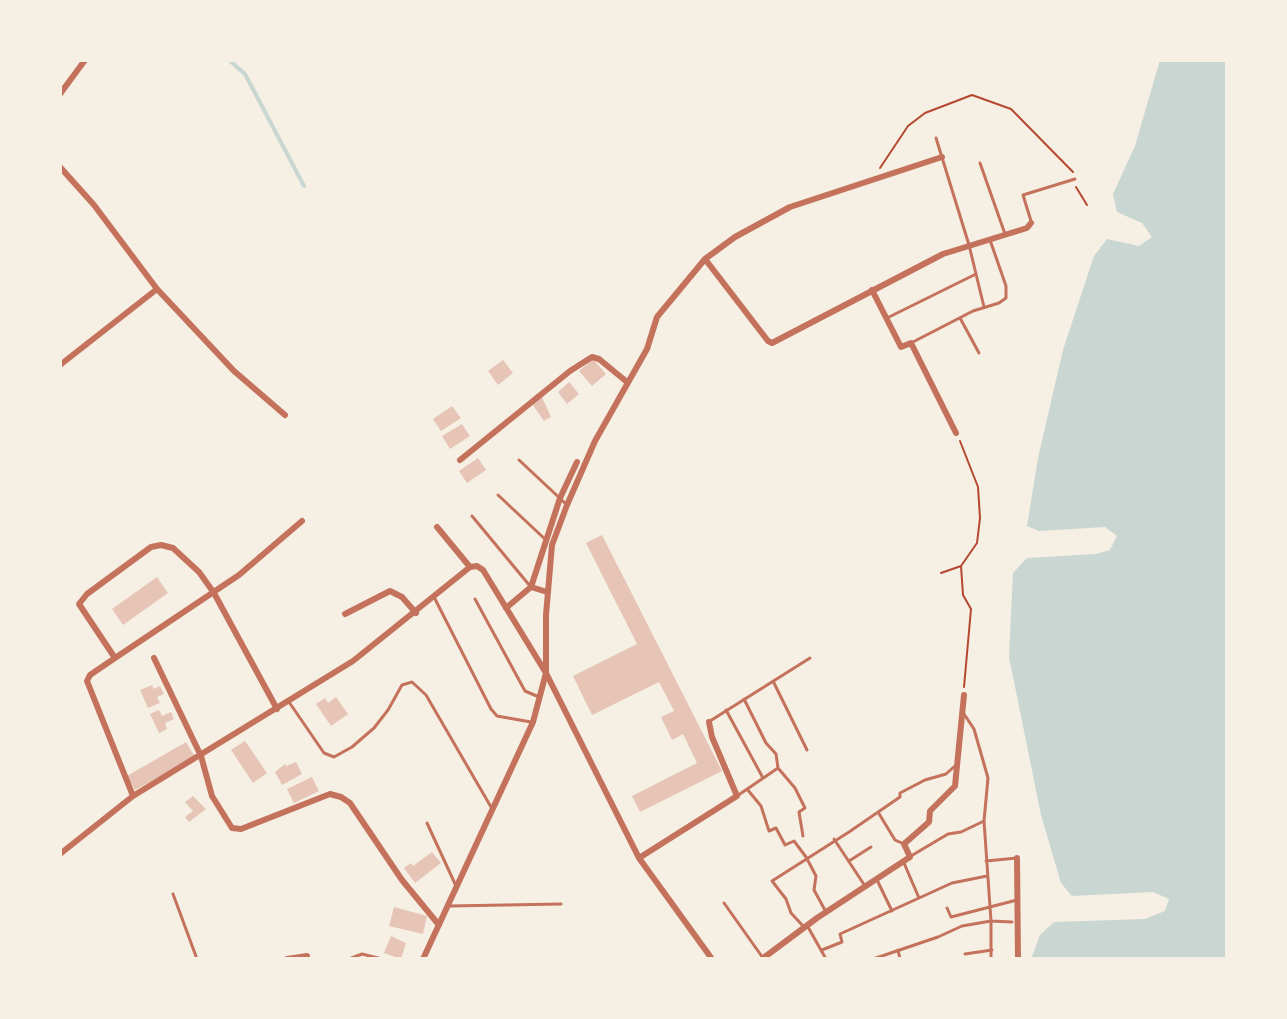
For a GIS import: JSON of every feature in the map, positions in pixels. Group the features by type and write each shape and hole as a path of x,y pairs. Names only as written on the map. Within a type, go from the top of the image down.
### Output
{"street":[{"path":"60,94 85,60"},
{"path":"423,959 456,886 494,811 533,722 546,673 547,592 552,545 596,441 647,348 657,317 705,259 735,237 790,207 867,180 942,158"},
{"path":"60,166 94,205 157,288 234,371 285,415"},
{"path":"705,259 770,342 943,254 1027,228 1031,223"},
{"path":"60,365 157,288"},
{"path":"872,290 901,347 911,343 956,433"},
{"path":"460,460 570,370 592,357 600,359 627,382"},
{"path":"506,608 531,587 560,498 577,462"},
{"path":"133,796 87,681 90,675 214,593 302,521"},
{"path":"437,527 470,567 483,570 546,673 639,858 712,959"},
{"path":"115,658 81,611 80,599 142,553 161,545 173,548 187,558 214,593 277,709"},
{"path":"60,854 133,796 353,661 416,613 470,567"},
{"path":"531,587 547,592"},
{"path":"345,614 390,591 402,597 416,613"},
{"path":"154,658 201,756 218,809 231,828 237,830 330,794 350,803 402,880 439,925"},
{"path":"767,957 805,926 910,857 904,844 929,822 930,811 955,786 964,695"},
{"path":"639,858 737,796 712,737 709,722"},
{"path":"1017,858 1018,959"},
{"path":"287,959 307,956"}],"lane":[{"path":"936,138 969,245 984,307"},
{"path":"980,163 1005,234"},
{"path":"1031,223 1023,195 1075,179"},
{"path":"911,343 1006,298 1005,286 989,239"},
{"path":"887,318 976,274"},
{"path":"960,318 979,353"},
{"path":"519,460 567,505"},
{"path":"498,495 552,545"},
{"path":"472,516 531,587"},
{"path":"434,596 491,709 497,716 533,722"},
{"path":"475,599 525,691 539,697"},
{"path":"709,722 810,658"},
{"path":"289,702 324,753 334,757 352,747 374,729 402,685 406,681 412,682 426,695 494,811"},
{"path":"773,681 807,750"},
{"path":"744,699 766,743 776,754 778,768 795,788 805,808 799,812 803,837"},
{"path":"726,710 763,778"},
{"path":"963,712 974,729 988,778 984,821 991,921 991,959"},
{"path":"826,959 805,926 791,913 786,899 772,880 878,812 900,797 900,794 924,780 946,774 957,764"},
{"path":"737,796 778,768"},
{"path":"747,789 760,806 769,831 776,828 785,845 794,841 806,857 816,876 814,890 826,912"},
{"path":"878,812 895,840 904,844"},
{"path":"910,857 948,834 961,832 984,821"},
{"path":"427,823 456,886"},
{"path":"834,839 865,886"},
{"path":"849,861 871,847"},
{"path":"986,861 1017,858"},
{"path":"903,861 920,899"},
{"path":"822,950 842,942 840,934 952,883 987,876"},
{"path":"876,879 892,911"},
{"path":"173,894 197,959"},
{"path":"947,908 951,917 1019,899"},
{"path":"724,903 767,957"},
{"path":"447,906 561,904"},
{"path":"873,959 962,926 991,921 1012,922"},
{"path":"898,950 900,959"},
{"path":"965,954 992,950"},
{"path":"349,959 362,954 382,959"}],"path":[{"path":"867,180 880,168 908,126 925,113 972,95 1011,109 1073,170 1078,192 1087,205"},
{"path":"941,573 961,566 977,543 980,518 978,487 956,433"},
{"path":"961,566 963,595 971,609 964,695"}],"shaded area":[{"path":"1160,60 1227,60 1227,959 1031,959 1040,935 1054,922 1145,919 1165,911 1169,899 1153,892 1072,896 1061,883 1041,815 1009,657 1013,573 1027,558 1096,554 1110,550 1117,536 1105,527 1039,531 1027,526 1038,458 1063,350 1094,256 1107,239 1139,246 1152,237 1142,223 1117,212 1113,194 1135,146"}],"building":[{"path":"593,359 606,374 592,386 579,371"},
{"path":"503,360 513,373 498,385 488,371"},
{"path":"569,382 579,394 567,404 558,392"},
{"path":"542,397 551,417 544,421 532,404"},
{"path":"452,406 461,418 441,431 433,419"},
{"path":"462,424 470,436 450,449 442,436"},
{"path":"478,458 486,470 467,483 459,471"},
{"path":"602,535 722,771 640,812 632,796 697,763 683,734 672,740 661,717 674,711 659,682 592,715 573,676 637,644 586,543"},
{"path":"157,577 168,593 123,625 112,609"},
{"path":"152,685 154,689 160,686 164,694 157,697 160,703 148,708 140,690"},
{"path":"336,697 348,714 331,726 316,704 325,698 328,703"},
{"path":"159,710 162,716 171,712 174,719 165,723 167,729 159,733 150,714"},
{"path":"245,741 267,773 253,783 231,750"},
{"path":"186,742 195,757 135,790 127,776"},
{"path":"296,762 302,774 282,785 275,772 285,764 286,766"},
{"path":"312,777 319,791 294,803 287,789"},
{"path":"193,796 206,809 189,822 185,817 193,811 185,802"},
{"path":"432,852 441,863 415,883 404,868 411,863 413,866"},
{"path":"394,907 427,916 423,934 389,926"},
{"path":"391,936 406,943 401,959 384,953"}],"waterway":[{"path":"229,60 245,74 304,186"}]}
